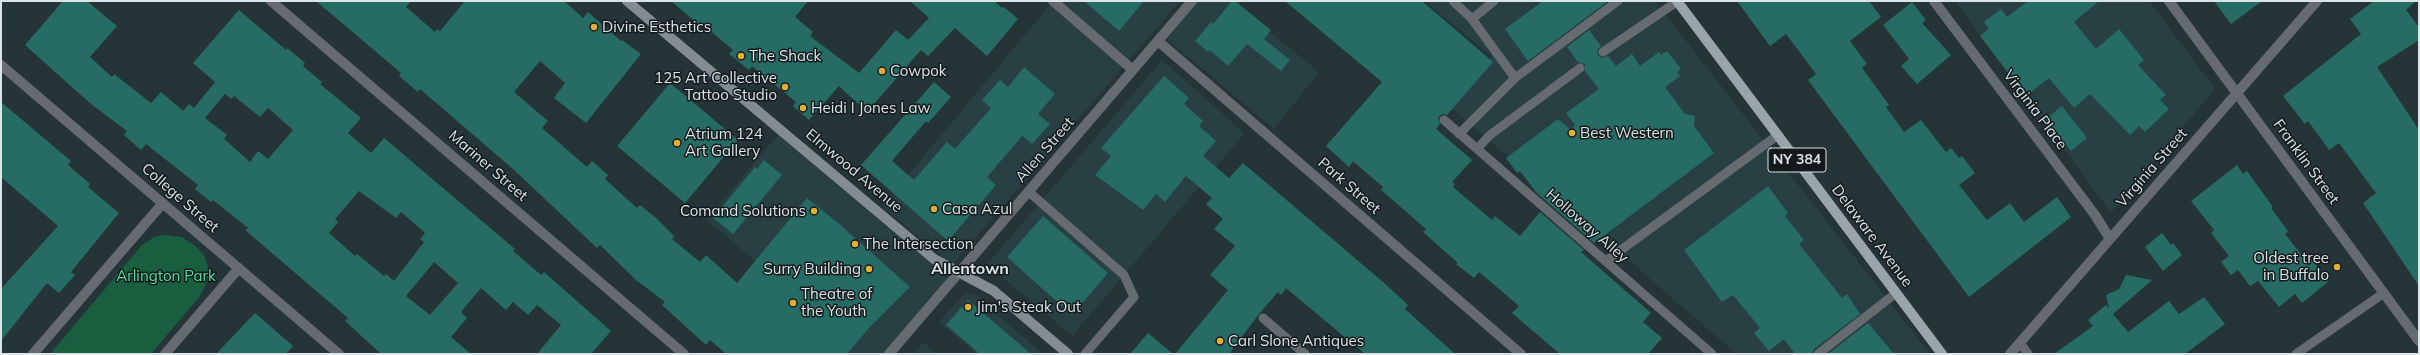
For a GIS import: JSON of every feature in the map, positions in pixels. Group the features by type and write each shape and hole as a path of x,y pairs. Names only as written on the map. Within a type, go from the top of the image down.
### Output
{"main road":[{"name":"Delaware Avenue","path":"1678,1 1942,354"}],"street":[{"name":"Mariner Street","path":"271,1 684,354"},
{"name":"Elmwood Avenue","path":"626,1 934,259 994,291 1068,354"},
{"path":"1053,1 1133,70"},
{"name":"Allen Street","path":"890,354 1192,1"},
{"name":"Virginia Place","path":"1934,1 2095,215 2110,239"},
{"name":"Franklin Street","path":"2169,1 2419,341"},
{"name":"Virginia Street","path":"2010,354 2317,1"},
{"name":"Park Street","path":"1158,41 1521,354"},
{"name":"College Street","path":"1,65 339,354"},
{"path":"33,354 163,203"},
{"path":"165,354 239,268"}],"lane":[{"path":"1454,1 1472,19 1515,78"},
{"path":"1472,19 1494,1"},
{"path":"1459,134 1515,78 1618,1"},
{"path":"1603,52 1678,1"},
{"path":"1476,149 1490,135 1580,68"},
{"name":"Holloway Alley","path":"1444,120 1712,354"},
{"path":"1606,261 1778,135"},
{"path":"1029,192 1124,276 1134,297 1085,354"},
{"path":"1818,354 1896,293"},
{"path":"2296,354 2384,293"},
{"path":"1263,318 1305,354"},
{"path":"2020,343 2028,354"}],"shaded area":[{"path":"1053,1 1180,1 952,265 882,206"},
{"path":"1192,1 1232,1 1319,72 1274,129 1163,36"},
{"path":"1424,1 1655,1 1930,354 1737,354 1447,104 1492,56"},
{"path":"1955,1 2149,1 2215,89 2111,213"},
{"path":"1162,60 1245,133 1072,336 987,264"},
{"path":"782,130 934,259 960,272 889,354 765,354 776,278 706,220"},
{"path":"965,293 976,295 1043,354 977,354 939,322"},
{"path":"924,342 937,354 913,354"}],"green space":[{"name":"Arlington Park","path":"165,235 182,237 198,248 205,257 210,275 200,296 151,354 50,354 141,246 154,237"}],"building":[{"path":"63,1 87,1 117,26 90,57 112,77 114,74 151,103 161,92 183,111 189,104 194,108 215,82 193,63 239,10 286,50 287,48 305,63 303,66 322,82 320,84 361,118 348,133 371,153 384,138 515,249 513,251 541,275 544,272 611,331 591,354 537,354 561,325 537,305 528,315 513,302 506,310 481,288 461,312 467,318 451,337 471,354 381,354 345,321 348,318 245,230 248,228 213,200 211,202 195,189 198,185 146,144 141,150 124,135 127,131 91,104 25,45","holes":["225,94 231,99 234,96 260,117 268,108 293,130 268,159 258,151 250,162 224,139 227,135 205,118","359,191 396,218 401,212 425,233 420,239 424,242 394,281 386,274 384,276 357,254 355,256 329,233 338,222 335,219","434,262 458,283 430,315 406,296"]},
{"path":"316,1 411,1 406,7 435,32 437,29 440,31 465,1 564,1 583,18 588,12 621,41 622,40 641,54 586,123 554,98 565,83 540,61 514,92 548,121 542,128 587,167 592,161 608,175 605,179 637,208 640,205 656,218 674,236 672,239 700,262 706,255 737,283 807,198 837,222 910,287 869,328 847,354 726,354 710,340 706,345 662,305 665,302 636,280 600,245 597,248 513,169 420,89 418,92 399,76 401,73"},
{"path":"671,1 808,1 795,17 813,32 810,36 859,73 896,30 908,40 929,18 910,1 994,1 1018,19 987,56 955,28 928,56 921,50 867,112 839,86 809,120 793,106 796,102 752,66 749,70 729,54 733,50 700,22 698,24"},
{"path":"1084,1 1144,1 1119,31"},
{"path":"1232,1 1235,1 1271,30 1264,39 1290,60 1281,71 1247,44 1228,66 1210,50 1208,52 1195,41 1211,22 1213,24"},
{"path":"1285,1 1422,1 1493,62 1447,115 1442,114 1438,118 1440,124 1436,129 1472,160 1452,182 1455,184 1453,187 1492,220 1495,216 1520,236 1540,212 1584,250 1581,252 1651,313 1643,322 1662,338 1648,354 1560,354 1512,313 1519,306 1479,272 1474,278 1456,264 1458,263 1423,232 1426,229 1381,190 1383,187 1353,161 1349,167 1326,146 1382,82"},
{"path":"1543,1 1608,1 1528,61 1505,29"},
{"path":"1737,1 1869,1 1881,17 1850,41 1867,64 1862,68 1889,105 1886,107 1904,132 1921,120 1946,152 1951,148 1959,158 1962,156 1975,173 1959,185 1987,220 2010,203 2024,222 2057,197 2071,217 1969,297 1808,80 1816,74 1786,34 1770,46"},
{"path":"2028,1 2099,1 2074,22 2096,49 2119,29 2144,60 2138,65 2166,95 2160,100 2169,109 2145,132 2139,126 2130,135 2090,94 2074,108 2049,78 2026,96 1980,36 1989,29 1984,22 2001,9 2007,17"},
{"path":"2214,1 2262,1 2231,24"},
{"path":"2374,1 2416,1 2406,10 2419,27 2419,40 2377,67 2419,130 2419,286 2363,203 2376,193 2339,143 2329,150 2308,121 2305,124 2283,96 2361,34 2350,19"},
{"path":"1912,2 1926,20 1922,23 1951,55 1917,84 1901,66 1909,59 1883,25"},
{"path":"1589,30 1601,46 1597,50 1598,56 1603,58 1608,56 1616,66 1632,54 1640,66 1659,52 1661,55 1667,51 1681,69 1677,72 1680,76 1665,87 1685,114 1695,116 1694,126 1714,153 1594,243 1536,192 1520,171 1517,173 1506,158 1558,119 1571,130 1575,125 1566,113 1599,89 1585,71 1585,64 1578,62 1567,47"},
{"path":"1024,67 1055,94 1038,114 1050,124 1032,144 1022,136 987,177 996,185 948,241 861,165 934,82 951,97 928,123 926,121 892,161 914,180 947,142 955,149 991,108 982,100 1000,80 1008,87"},
{"path":"1164,76 1189,98 1184,104 1203,121 1199,126 1216,141 1203,156 1229,178 1243,163 1383,282 1408,305 1405,309 1455,354 1365,354 1286,288 1281,295 1278,292 1259,314 1229,354 1175,354 1228,290 1210,275 1235,246 1214,229 1223,219 1206,204 1212,198 1186,176 1165,202 1156,194 1143,210 1095,175 1111,156 1101,148"},
{"name":"Atrium 124 Art Gallery","path":"670,83 738,140 685,203 617,146"},
{"path":"1,102 71,161 68,165 90,184 88,187 119,213 71,272 75,275 59,293 47,283 1,341 1,289 58,226 1,177"},
{"path":"2062,106 2087,138 2071,151 2055,131 2052,133 2043,121"},
{"path":"764,160 782,175 733,234 713,218 755,167 757,169"},
{"path":"2237,165 2243,174 2247,171 2273,207 2271,208 2288,231 2285,234 2307,262 2311,259 2329,281 2302,303 2295,294 2279,307 2258,281 2250,286 2238,270 2231,275 2221,262 2229,256 2211,233 2214,230 2191,201"},
{"path":"1768,186 1788,213 1785,216 1804,240 1799,244 1842,298 1847,294 1860,314 1814,349 1812,354 1795,354 1784,339 1769,351 1754,333 1760,328 1733,295 1722,302 1684,250"},
{"path":"1043,216 1108,273 1072,315 1007,257"},
{"path":"2162,233 2171,245 2173,243 2182,255 2163,271 2145,247"},
{"path":"2126,275 2152,280 2113,314 2128,332 2169,301 2179,314 2204,297 2225,324 2185,354 2054,354 2093,326 2088,320 2106,305 2109,309 2106,295 2119,289"},
{"path":"968,300 1031,354 980,354 946,325"},
{"path":"255,313 293,346 286,354 216,354"},
{"path":"1868,323 1894,354 1828,354"},
{"path":"1148,333 1173,354 1130,354"}],"place":[{"name":"Divine Esthetics","path":"594,27"},
{"name":"The Shack","path":"741,56"},
{"name":"Cowpok","path":"882,71"},
{"name":"125 Art Collective Tattoo Studio","path":"785,87"},
{"name":"Heidi I Jones Law","path":"803,108"},
{"name":"Best Western","path":"1572,133"},
{"name":"Atrium 124 Art Gallery","path":"677,143"},
{"name":"Casa Azul","path":"934,209"},
{"name":"Comand Solutions","path":"814,211"},
{"name":"The Intersection","path":"855,244"},
{"name":"Oldest tree in Buffalo","path":"2337,267"},
{"name":"Surry Building","path":"869,269"},
{"name":"Theatre of the Youth","path":"793,303"},
{"name":"Jim's Steak Out","path":"968,307"},
{"name":"Carl Slone Antiques","path":"1220,341"}],"district":[{"name":"Allentown","path":"970,269"}]}
